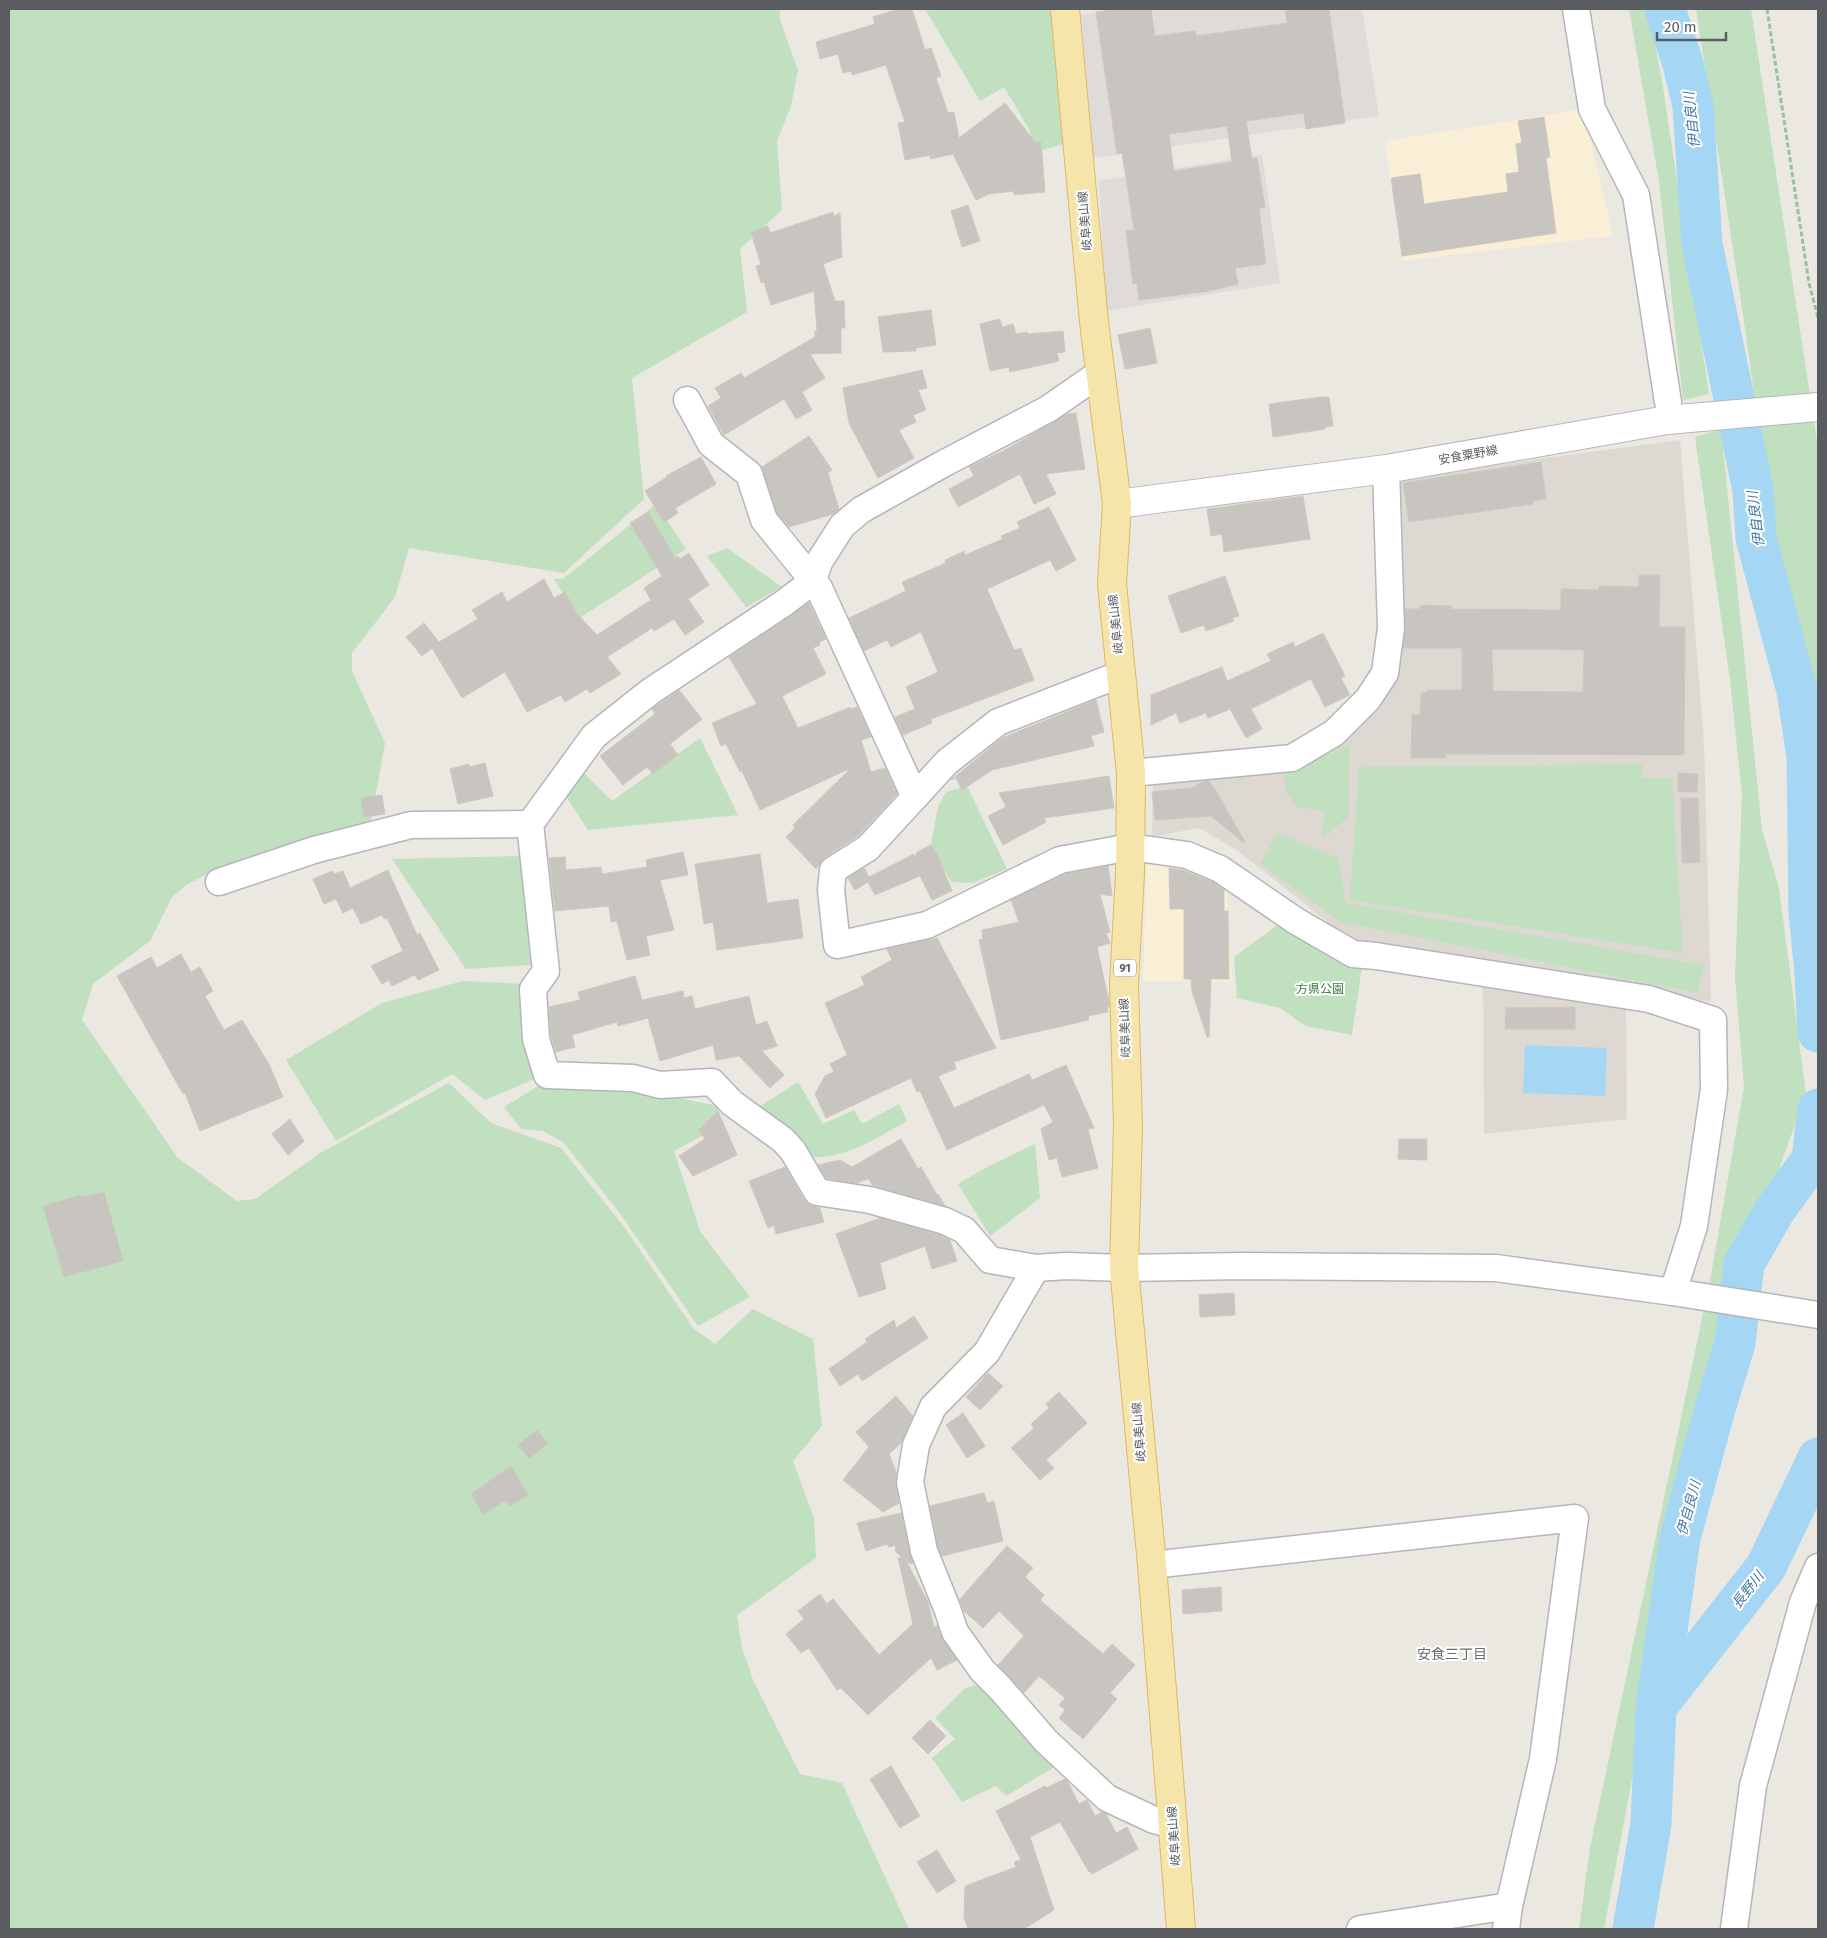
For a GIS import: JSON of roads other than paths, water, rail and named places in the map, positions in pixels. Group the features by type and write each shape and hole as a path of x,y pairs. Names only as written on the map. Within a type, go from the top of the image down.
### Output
{"main road":[{"name":"岐阜美山線","path":"1065,9 1094,322 1117,504 1112,584 1131,773 1124,984 1128,1126 1124,1268 1152,1565 1181,1929"},
{"name":"安食粟野線","path":"1117,504 1386,469 1668,411 1818,407"}],"street":[{"path":"1576,9 1592,109 1636,195 1668,411"},
{"path":"1100,373 1048,409 940,465 861,510 842,526 819,562 813,581 784,603 651,691 594,736 530,824 546,971 533,989 536,1039 547,1075 633,1078 660,1085 712,1082 732,1103 783,1140 793,1151 817,1192 870,1200 945,1221 964,1230 990,1260 1036,1268 1066,1266 1124,1268 1244,1266 1496,1268 1678,1293 1818,1315"},
{"path":"687,400 711,444 749,474 764,520 819,588 915,797"},
{"path":"1131,773 1292,758 1334,734 1368,699 1385,673 1390,628 1386,469"},
{"path":"1121,674 998,722 947,762 868,848 833,870 831,890 837,945 927,925 1060,860 1130,847 1187,854 1220,869 1296,920 1352,954 1376,956 1649,998 1713,1020 1714,1090 1694,1226 1678,1293"},
{"path":"219,882 314,850 410,825 530,824"},
{"path":"1036,1268 987,1352 933,1408 916,1445 910,1482 924,1551 947,1608 954,1632 982,1670 1046,1741 1107,1798 1154,1820 1173,1825"},
{"path":"1152,1565 1575,1518 1543,1759 1508,1918 1360,1929"},
{"path":"1734,1929 1753,1786 1803,1602 1818,1567"}],"water":[{"path":"1525,1045 1607,1048 1605,1096 1523,1093"}],"waterway":[{"name":"伊自良川","path":"1665,9 1683,64 1693,106 1702,244 1753,490 1756,538 1797,691 1807,756 1809,912 1818,1032"},
{"name":"伊自良川","path":"1633,1929 1651,1824 1656,1708 1680,1538 1735,1343 1744,1264 1775,1210 1812,1159 1818,1109"},
{"name":"長野川","path":"1657,1706 1766,1567 1818,1458"}],"district":[{"name":"安食三丁目","path":"1452,1654"}],"park label":[{"name":"方県公園","path":"1320,989"}]}
